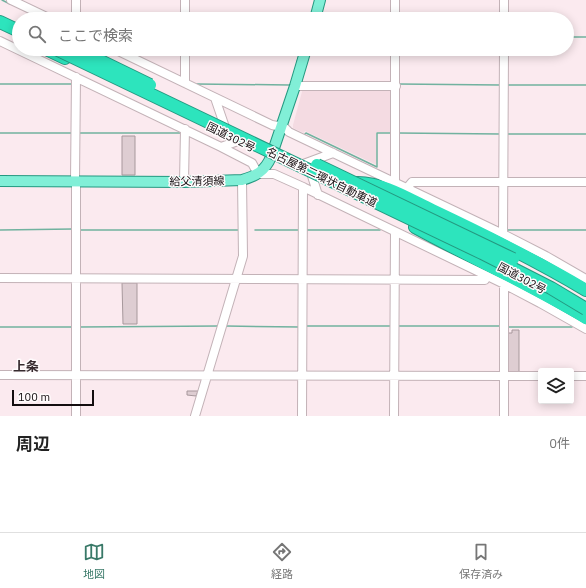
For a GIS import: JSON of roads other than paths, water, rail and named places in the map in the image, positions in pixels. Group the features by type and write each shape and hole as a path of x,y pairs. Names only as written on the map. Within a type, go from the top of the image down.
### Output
{"highway":[{"path":"0,13 12,19"},
{"path":"0,22 12,28"},
{"path":"0,27 12,33"},
{"name":"国道302号","path":"61,56 519,275 586,314"},
{"name":"名古屋第二環状自動車道","path":"71,56 488,256 551,288 586,309"},
{"name":"名古屋第二環状自動車道","path":"91,56 486,245 554,281 586,300"},
{"path":"330,185 358,183 375,185 393,192 503,239 586,290"},
{"path":"402,219 447,244 517,279 586,318"}],"main road":[{"path":"317,12 320,0"},
{"name":"給父清須線","path":"0,181 184,182 242,180 258,174 267,166 272,157 304,56"}],"street":[{"path":"11,0 36,12"},
{"path":"76,0 76,12"},
{"path":"185,0 185,12"},
{"path":"395,0 395,12"},
{"path":"504,0 504,12"},
{"path":"0,41 12,47"},
{"path":"32,56 185,129 252,163 258,174 274,174 302,187 504,284 586,329"},
{"path":"129,56 272,125 282,125 289,132 395,182 503,239 546,256 586,279"},
{"path":"185,56 185,83"},
{"path":"395,56 395,182"},
{"path":"503,239 504,56"},
{"path":"76,77 76,416"},
{"path":"295,86 396,86"},
{"path":"215,98 233,138 221,147"},
{"path":"184,182 185,129"},
{"path":"293,167 333,153"},
{"path":"312,176 318,195"},
{"path":"194,416 243,256 242,180"},
{"path":"407,188 412,182 586,182"},
{"path":"302,187 302,416"},
{"path":"394,416 395,232"},
{"path":"0,278 485,280 487,276"},
{"path":"504,284 504,416"},
{"path":"0,375 538,376"},
{"path":"574,376 586,376"}],"waterway":[{"path":"2,0 10,4"},
{"path":"574,37 586,37"},
{"path":"297,62 299,56"},
{"path":"0,84 74,84"},
{"path":"197,84 289,85"},
{"path":"398,84 500,85"},
{"path":"507,85 586,85"},
{"path":"0,133 73,133"},
{"path":"79,133 181,133"},
{"path":"305,134 306,133 377,167 377,133 392,133"},
{"path":"398,133 500,134"},
{"path":"506,134 586,134"},
{"path":"0,230 73,229"},
{"path":"80,230 238,230"},
{"path":"255,230 299,230"},
{"path":"306,230 380,230"},
{"path":"506,230 586,230"},
{"path":"239,249 239,257"},
{"path":"79,327 219,326"},
{"path":"226,326 300,327"},
{"path":"305,326 392,326"},
{"path":"397,326 501,326"},
{"path":"0,327 74,327"},
{"path":"507,327 572,327"}],"district":[{"name":"上条","path":"26,366"}]}
